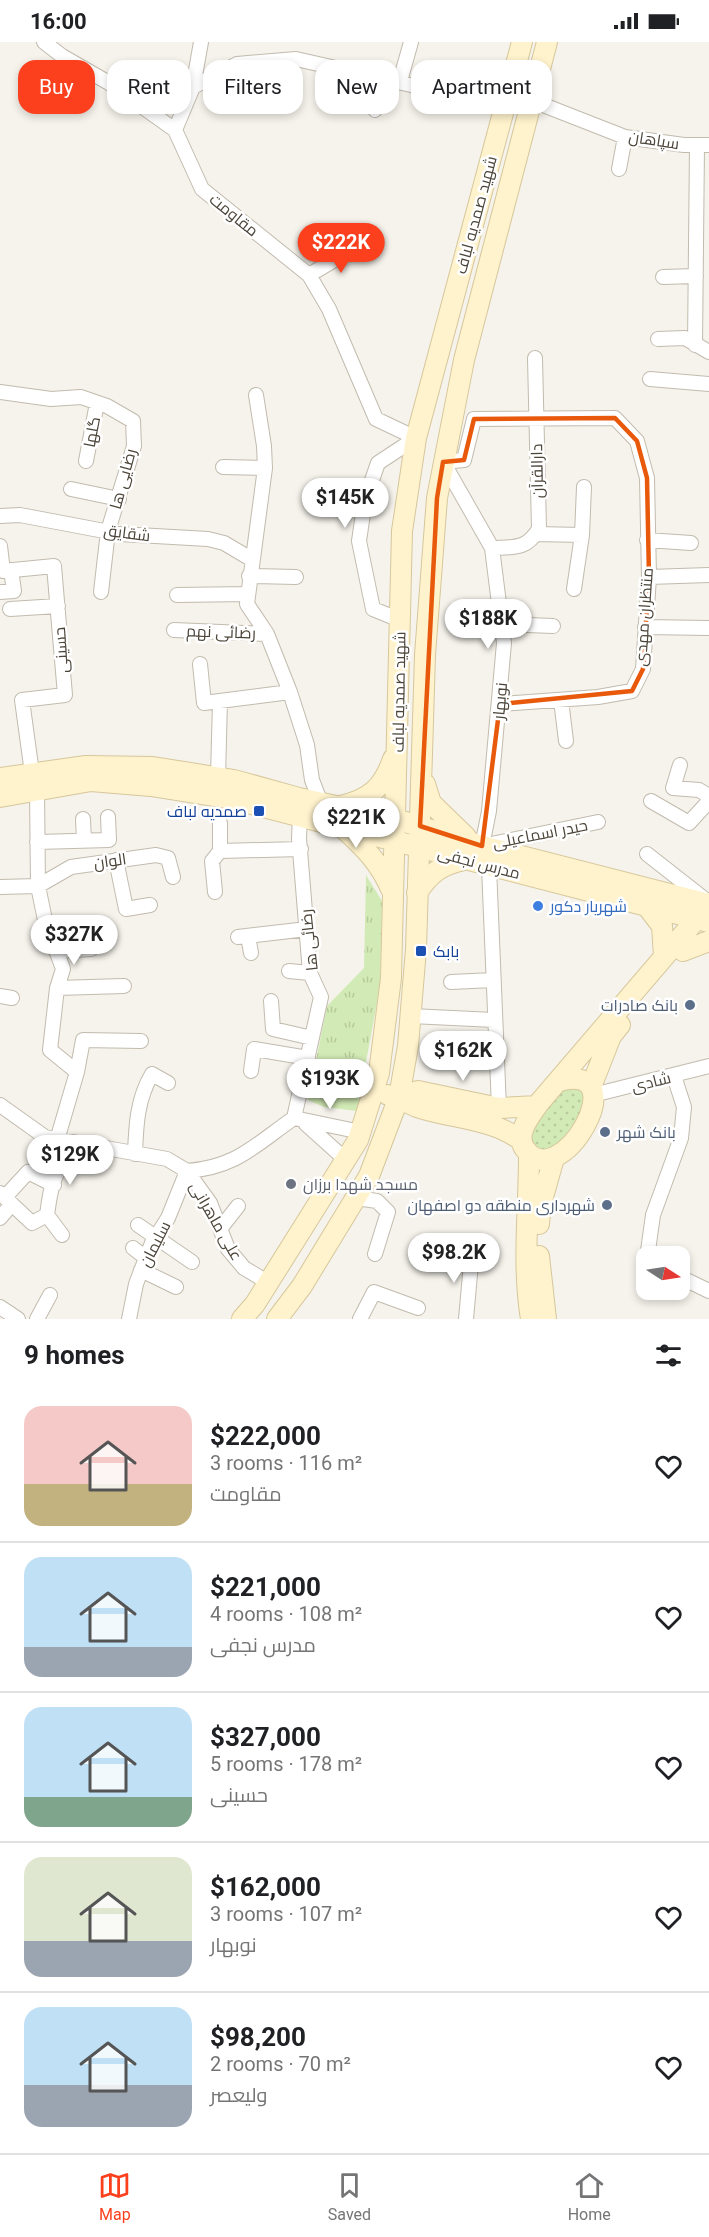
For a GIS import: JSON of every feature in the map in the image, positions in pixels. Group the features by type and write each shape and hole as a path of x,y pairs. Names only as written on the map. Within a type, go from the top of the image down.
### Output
{"main road":[{"name":"شهید صمدیه لباف","path":"518,60 522,42"},
{"name":"شهید صمدیه لباف","path":"543,60 547,42"},
{"name":"شهید صمدیه لباف","path":"242,1319 269,1283 346,1160 361,1132 379,1073 391,978 402,531 416,438 504,114"},
{"name":"شهید صمدیه لباف","path":"277,1319 302,1286 369,1176 399,1097 411,1016 428,622 437,498 464,360 529,114"},
{"path":"393,895 383,870 334,812 361,802 377,789 387,778 398,748"},
{"name":"مدرس نجفی","path":"0,797 34,781 86,766 153,767 218,777 334,812 395,840 419,847 473,849 489,867 646,905 707,912"},
{"path":"417,893 428,876 444,864 473,849 430,803 422,772"},
{"name":"مدرس نجفی","path":"0,778 151,786 232,799 300,816 334,812 396,819 420,826 473,849 707,912"},
{"path":"646,905 662,926 673,954"},
{"path":"592,1091 611,1036 707,912"},
{"path":"531,1319 527,1293 525,1239 526,1148 522,1132 537,1106 673,954 709,941"},
{"path":"546,1319 540,1280 538,1238 541,1204 554,1158 576,1140 591,1115 594,1102 592,1091 584,1080 574,1077 559,1081"},
{"path":"399,1097 418,1090 499,1108 537,1106"},
{"path":"374,1092 399,1097 416,1107 494,1125 540,1159 554,1158"}],"street":[{"path":"44,42 175,130 193,87 201,42"},
{"path":"411,42 400,81 411,84"},
{"path":"284,60 301,60"},
{"path":"193,87 203,82"},
{"name":"سپاهان","path":"552,107 625,136 703,145"},
{"name":"مقاومت","path":"175,130 202,189 309,275 329,309 376,419 416,438"},
{"path":"619,169 625,136"},
{"path":"695,345 696,276 703,250 703,145"},
{"path":"309,275 358,246"},
{"path":"663,277 696,276"},
{"path":"658,339 685,338 709,352"},
{"name":"دارالقرآن","path":"535,358 539,530 536,534"},
{"path":"650,379 709,384"},
{"name":"رضایی ها","path":"0,392 51,399 81,397 133,421 134,446 108,531 101,592"},
{"path":"256,395 265,468 251,559 247,604 267,634 290,692 307,745 312,780 334,812"},
{"name":"گلها","path":"86,461 97,403"},
{"path":"443,462 464,460 474,419 536,418"},
{"name":"منتظران مهدی","path":"500,704 598,698 632,691 643,669 649,577 644,469 637,441 615,418 536,418"},
{"path":"400,620 373,609 358,541 365,500 378,463 416,438"},
{"name":"نوبهار","path":"443,462 492,548 504,643 489,812 473,849"},
{"path":"223,467 265,468"},
{"path":"574,589 582,535 584,487"},
{"path":"71,489 119,499"},
{"name":"شقایق","path":"0,516 20,515 108,531 159,537 208,538 224,543 251,559"},
{"path":"492,548 519,547 531,542 536,534 582,535"},
{"path":"647,540 691,543"},
{"path":"0,546 3,571 11,570 14,591 0,592"},
{"name":"حسینی","path":"11,570 54,566 65,695 22,700 34,781 38,886 45,920 63,969 57,988 50,1050 78,1072"},
{"path":"649,577 709,575"},
{"path":"249,576 296,577"},
{"path":"177,595 248,594"},
{"path":"10,609 58,606"},
{"path":"502,624 553,626"},
{"path":"645,627 709,628"},
{"name":"رضائی نهم","path":"174,630 267,634"},
{"path":"200,664 204,703 290,692"},
{"path":"561,700 566,741"},
{"path":"218,777 220,701"},
{"path":"651,801 689,823 709,799 699,790 673,788 680,765"},
{"name":"رضائی ها","path":"294,1118 321,997 310,973 300,849 300,816"},
{"path":"37,842 109,840 108,817"},
{"path":"82,819 84,841"},
{"name":"حیدر اسماعیلی","path":"473,849 598,822"},
{"path":"215,892 212,861 220,851 220,823"},
{"path":"220,851 300,849"},
{"path":"647,854 707,912"},
{"name":"الوان","path":"38,886 71,867 156,855 168,858 173,877"},
{"path":"116,860 126,909 150,905"},
{"path":"489,867 499,1108"},
{"path":"0,887 38,886"},
{"path":"251,953 243,937 308,929"},
{"path":"56,951 91,949"},
{"path":"289,971 310,973"},
{"path":"451,982 493,980"},
{"path":"57,988 124,986"},
{"path":"271,1001 273,1029 312,1038"},
{"path":"411,1016 494,1020"},
{"path":"37,1151 51,1139 78,1072 83,1040 141,1041"},
{"path":"251,1071 254,1049 308,1058"},
{"name":"شادی","path":"592,1091 674,1076 709,1066"},
{"path":"135,1154 136,1118 144,1087 152,1074 168,1083"},
{"path":"648,1246 652,1215 681,1138 684,1107 674,1076"},
{"path":"1,1106 51,1139"},
{"path":"187,1170 210,1169 240,1158 294,1118 361,1132"},
{"path":"294,1118 309,1125 346,1160"},
{"name":"علی ماهرانی","path":"51,1139 167,1159 187,1170 210,1203 228,1249 244,1268 269,1283"},
{"path":"6,1197 32,1223 47,1215 60,1168 73,1160 78,1145"},
{"name":"سلیمان","path":"129,1319 143,1264 156,1236 168,1218 187,1170"},
{"path":"0,1218 6,1197 28,1172 54,1185"},
{"path":"356,1198 377,1201 388,1212 375,1254"},
{"path":"220,1229 238,1206"},
{"path":"47,1215 62,1235"},
{"path":"138,1225 192,1262"},
{"path":"133,1248 143,1264 176,1287"},
{"path":"466,1319 472,1251"},
{"path":"690,1282 709,1291"},
{"path":"360,1319 374,1292 418,1308"},
{"path":"36,1319 50,1295"},
{"path":"0,1307 18,1319"}],"highlighted area":[{"path":"615,418 637,441 647,478 649,577 643,669 632,691 500,704 482,846 420,826 437,498 443,462 464,460 474,419"}],"green space":[{"path":"366,875 382,901 380,986 357,1111 324,1107 308,1100 327,1006 364,968"},
{"path":"577,1087 585,1094 586,1110 550,1153 531,1146 528,1131 557,1090"}],"place":[{"name":"صمدیه لباف","path":"259,811"},
{"name":"شهریار دکور","path":"538,906"},
{"name":"بابک","path":"421,951"},
{"name":"بانک صادرات","path":"690,1005"},
{"name":"بانک شهر","path":"605,1132"},
{"name":"مسجد شهدا برزان","path":"291,1184"},
{"name":"شهرداری منطقه دو اصفهان","path":"607,1205"}]}
